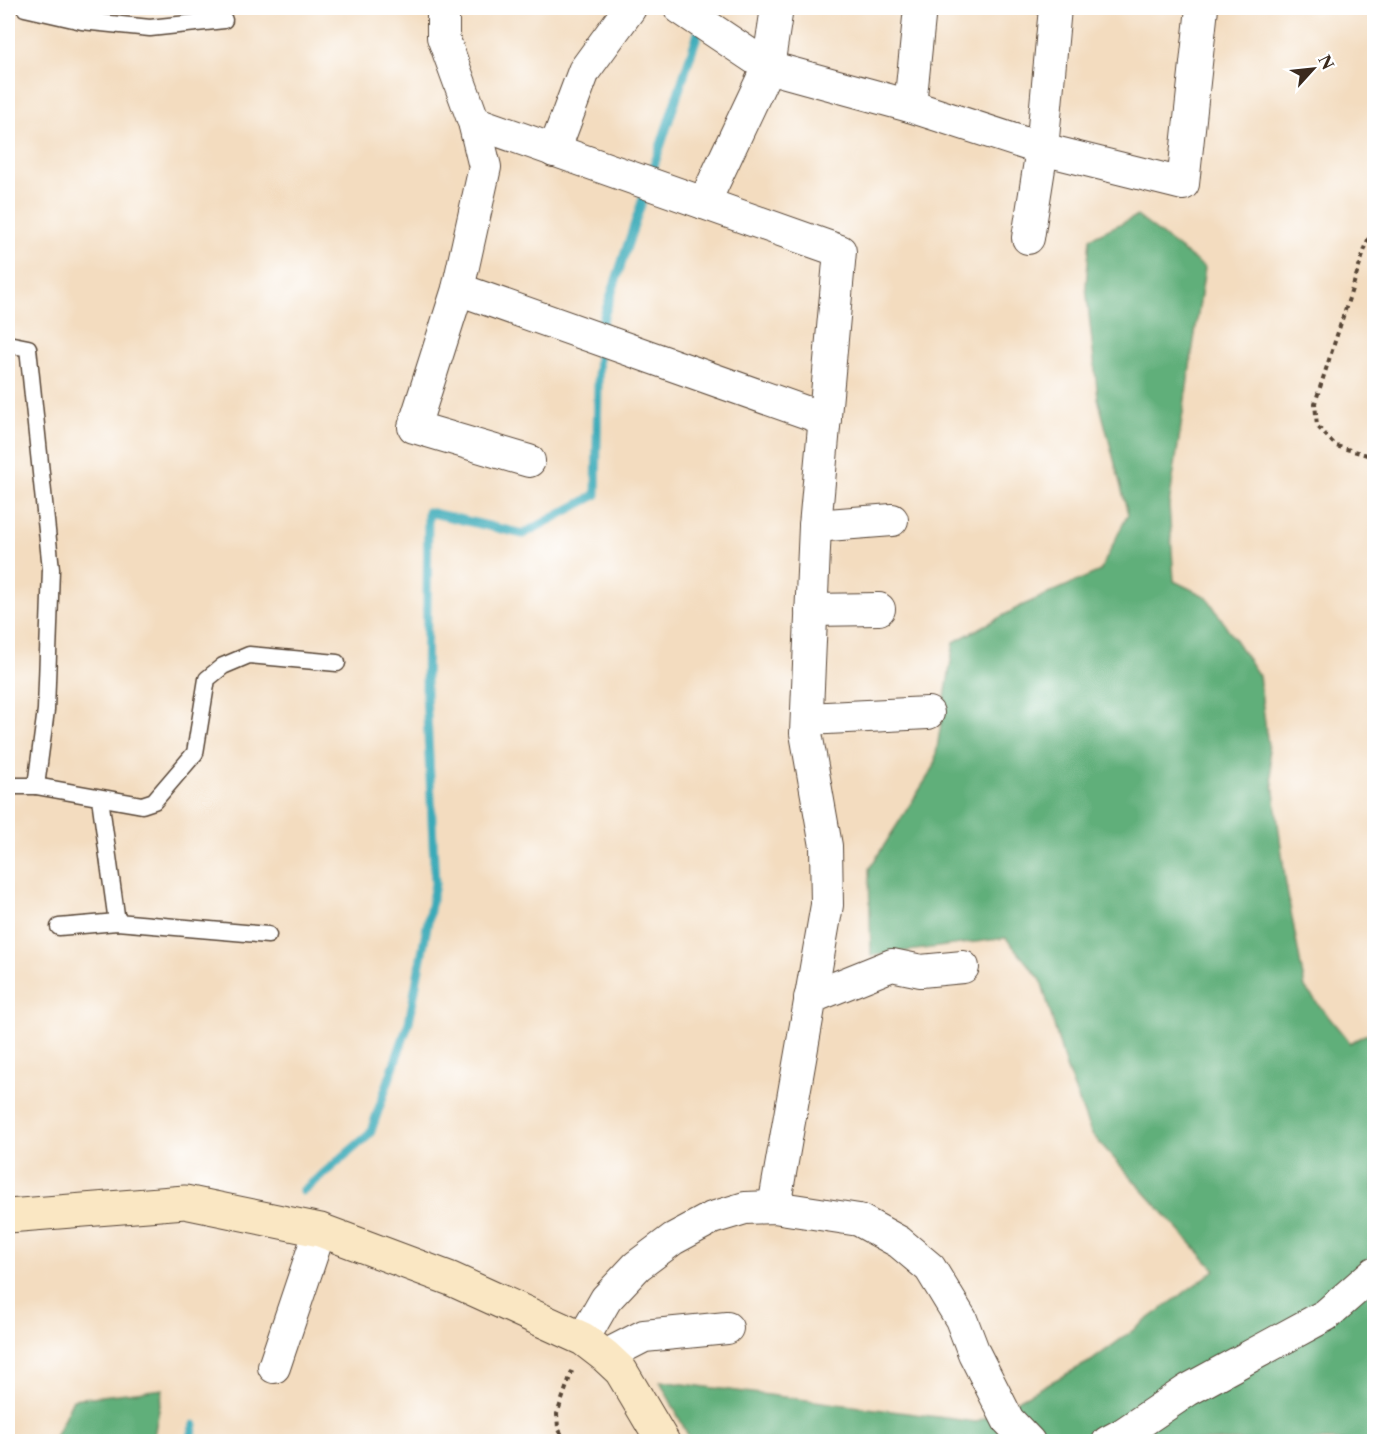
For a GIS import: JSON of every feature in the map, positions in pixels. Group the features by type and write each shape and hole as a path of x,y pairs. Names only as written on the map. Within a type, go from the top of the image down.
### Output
{"street":[{"path":"443,8 443,37 474,122 485,167 458,289 414,427 529,461"},
{"path":"554,151 584,71 630,8"},
{"path":"680,8 768,67 910,106 1042,149 1184,184 1202,8"},
{"path":"704,203 768,67 777,8"},
{"path":"910,106 920,8"},
{"path":"1028,238 1042,149 1055,8"},
{"path":"474,122 840,251 815,526 806,733 826,846 827,905 774,1207"},
{"path":"458,289 825,419"},
{"path":"815,526 892,520"},
{"path":"811,610 879,609"},
{"path":"807,719 928,713"},
{"path":"810,998 892,965 921,970 963,967"},
{"path":"8,1216 185,1202 320,1230 451,1279 594,1347 621,1371 663,1442"},
{"path":"594,1347 606,1299 637,1266 674,1239 712,1218 745,1208 774,1207 859,1220 899,1242 930,1268 961,1319 974,1353 1008,1420 1029,1442"},
{"path":"274,1367 320,1230"},
{"path":"1108,1442 1188,1390 1326,1315 1374,1273"},
{"path":"594,1347 644,1336 727,1328"}],"lane":[{"path":"25,8 82,21 150,28 224,20"},
{"path":"8,344 28,348 51,569 46,711 36,786"},
{"path":"8,786 36,786 142,805 154,801 195,753 207,679 223,666 249,655 338,663"},
{"path":"100,798 117,922"},
{"path":"60,927 117,922 268,935"}],"path":[{"path":"1374,221 1315,403 1317,426 1336,446 1374,457"},
{"path":"566,1442 558,1428 557,1414 594,1347"}],"green space":[{"path":"1137,216 1205,268 1169,505 1174,581 1207,597 1259,676 1286,885 1305,988 1350,1043 1374,1030 1374,1441 691,1441 660,1381 976,1422 1091,1361 1215,1270 1091,1133 1066,1067 1041,980 1006,938 871,956 869,869 934,767 954,642 1021,606 1100,571 1128,514 1098,398 1086,286 1090,238"},
{"path":"163,1389 153,1441 53,1441 73,1399"}],"waterway":[{"path":"303,1191 370,1134 409,1022 435,884 426,693 428,512 523,534 596,495 599,331 700,27"},
{"path":"190,1442 194,1425"}]}
